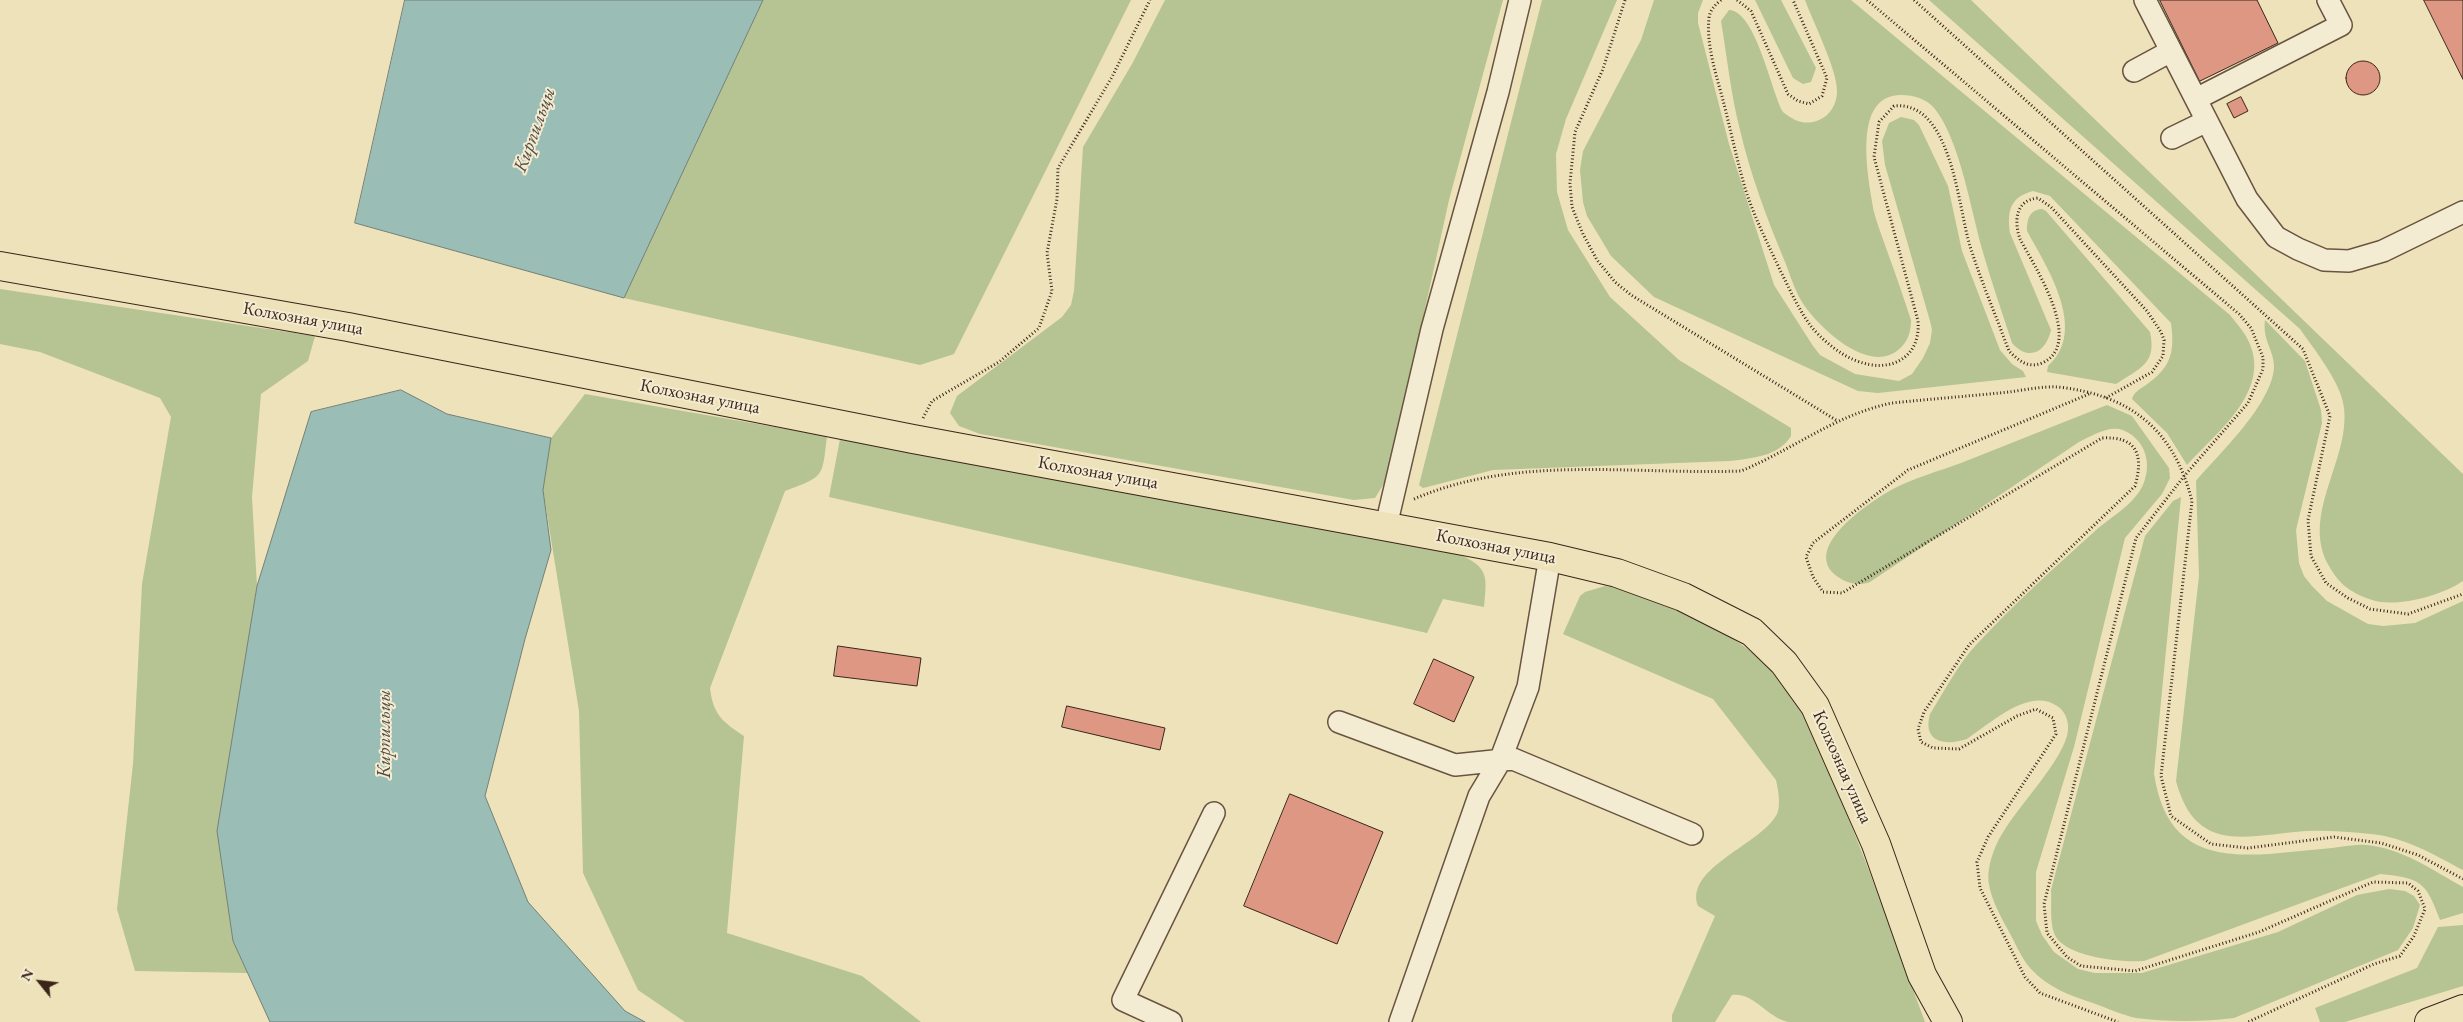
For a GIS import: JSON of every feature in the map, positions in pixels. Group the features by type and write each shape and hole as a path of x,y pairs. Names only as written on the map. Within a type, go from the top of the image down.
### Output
{"main road":[{"name":"Колхозная улица","path":"0,266 348,327 913,439 1388,518 1617,573 1692,601 1752,632 1784,663 1815,706 1876,844 1922,975 1948,1022"},
{"path":"2430,1022 2463,1009"}],"lane":[{"path":"1388,518 1432,329 1498,92 1520,0"},
{"path":"2145,0 2246,200 2276,236 2298,249 2324,260 2349,260 2384,251 2463,212"},
{"path":"2196,99 2341,25 2328,0"},
{"path":"2134,71 2171,51"},
{"path":"2172,138 2206,121"},
{"path":"1400,1022 1479,796 1500,761 1528,687 1550,557"},
{"path":"1339,722 1455,765 1513,759 1692,834"},
{"path":"1171,1022 1123,1000 1214,813"}],"path":[{"path":"913,439 932,401 999,362 1039,328 1052,291 1047,254 1056,199 1058,168 1112,77 1150,0"},
{"path":"1625,0 1603,69 1575,132 1570,182 1572,207 1583,234 1597,260 1615,282 1631,294 1837,420"},
{"path":"1721,0 1713,7 1709,17 1712,58 1746,189 1760,228 1798,307 1815,330 1845,355 1865,364 1886,365 1896,363 1907,356 1916,343 1919,334 1918,321 1874,157 1875,133 1883,116 1894,106 1910,107 1919,111 1930,120 1942,140 1953,170 1970,244 2009,351 2019,361 2030,365 2043,363 2053,354 2058,338 2056,308 2020,239 2016,227 2019,210 2025,202 2032,198 2038,198 2051,207 2147,311 2161,332 2164,348 2158,364 2152,372 2104,399"},
{"path":"1737,0 1751,11 1788,94 1798,101 1809,104 1822,96 1827,78 1793,0"},
{"path":"1867,0 2239,314 2250,328 2263,357 2264,369 2255,392 2248,403 2185,475 2140,532 2133,546 2044,904 2047,933 2067,957 2081,966 2135,971 2259,932 2374,882 2408,883 2418,891 2425,908 2414,936 2400,956 2374,964 2248,1022"},
{"path":"1914,0 2304,349 2330,416 2308,520 2311,556 2326,583 2348,598 2370,609 2408,614 2463,594"},
{"path":"1388,518 1437,489 1483,476 1538,470 1741,471 1770,459 1837,420 1872,407 1892,403 2057,387 2104,399 2128,408 2153,426 2170,446 2185,475 2192,501 2161,776 2171,816 2211,844 2248,848 2334,836 2381,843 2418,855 2463,879"},
{"path":"2089,394 1908,470 1813,543 1806,557 1813,577 1823,592 1842,592 2102,438 2123,440 2137,450 2140,460 2134,486 1968,645 1924,712 1918,729 1921,742 1934,748 1959,749 2017,716 2036,709 2053,718 2056,734 1988,837 1977,862 1980,888 2025,977 2040,993 2118,1022"}],"green space":[{"path":"763,0 1131,0 954,354 920,365 624,298"},
{"path":"1165,0 1503,0 1449,200 1388,477 1375,498 1354,500 980,434 959,426 950,413 957,396 1062,317 1071,305 1074,291 1083,147 1132,64"},
{"path":"1542,0 1617,0 1566,119 1556,154 1557,192 1568,230 1610,297 1679,360 1791,428 1791,436 1786,443 1772,452 1756,457 1730,461 1493,470 1423,488 1419,485"},
{"path":"1654,0 1703,0 1698,13 1698,23 1729,144 1774,285 1820,355 1855,374 1899,381 1912,374 1930,343 1932,330 1930,321 1885,165 1882,141 1889,123 1901,117 1914,120 1919,125 1948,186 1962,251 2000,350 2012,364 2023,371 2026,377 1878,393 1858,391 1654,297 1611,256 1587,216 1583,202 1580,170 1583,151 1641,40"},
{"path":"1755,0 1781,0 1816,68 1811,82 1803,84 1793,78"},
{"path":"1805,0 1851,0 2230,315 2248,340 2254,358 2253,376 2248,393 2238,409 2187,465 2167,433 2132,399 2166,365 2172,343 2171,323 2050,196 2033,191 2019,197 2012,206 2009,218 2010,233 2051,330 2045,344 2036,352 2030,353 2018,349 2012,343 1993,285 1964,176 1951,139 1935,109 1920,98 1901,95 1885,99 1875,109 1869,124 1867,142 1867,162 1874,212 1911,320 1910,333 1907,340 1898,350 1886,356 1872,356 1858,352 1831,334 1809,312 1794,286 1749,162 1734,103 1721,21 1729,10 1739,14 1755,37 1783,112 1800,122 1814,122 1830,112 1837,92 1834,72"},
{"path":"1929,0 1971,0 2463,474 2463,581 2443,592 2430,596 2391,603 2369,599 2341,583 2329,566 2322,547 2320,527 2328,488 2340,448 2344,428 2344,408 2333,378 2300,329"},
{"path":"2042,209 2046,211 2150,332 2152,343 2149,358 2139,369 2116,384 2047,372 2048,366 2060,351 2065,335 2060,298 2053,280 2027,231 2030,216 2034,211"},
{"path":"0,289 315,336 308,361 261,394 252,497 257,586 217,831 233,941 248,973 135,971 117,909 133,764 142,584 171,417 160,398 40,352 0,344"},
{"path":"2265,320 2305,361 2321,410 2322,423 2296,530 2299,563 2304,576 2327,601 2368,624 2383,626 2415,623 2463,601 2463,870 2407,843 2371,834 2306,831 2245,837 2227,836 2211,831 2197,821 2185,805 2176,781 2199,576 2196,481 2243,428 2264,397 2271,382 2274,362 2265,334"},
{"path":"585,394 827,436 824,460 819,474 808,482 785,491 710,688 711,697 720,717 744,736 727,933 862,976 921,1022 685,1022 638,990 583,873 579,711 543,490 551,438"},
{"path":"2107,405 2132,416 2169,468 2170,478 2162,494 2125,538 2074,747 2036,872 2036,921 2042,935 2054,952 2078,969 2095,973 2142,973 2278,932 2357,895 2389,889 2405,891 2414,896 2420,905 2413,928 2398,950 2234,1018 2185,1021 2131,1017 2052,986 2027,965 2021,955 1999,914 1990,890 1988,878 1996,845 2002,834 2047,773 2067,736 2067,719 2057,706 2046,701 2023,704 2010,709 1967,739 1959,741 1944,742 1938,740 1929,731 1930,714 1957,669 1976,645 2034,587 2094,532 2127,505 2139,492 2146,477 2147,461 2138,441 2125,431 2113,429 2079,442 1870,582 1854,584 1846,581 1838,577 1828,566 1827,553 1832,540 1842,527 1855,515 1893,489"},
{"path":"840,439 1459,554 1476,564 1484,574 1486,588 1484,607 1443,599 1427,633 829,497"},
{"path":"2181,497 2154,773 2163,807 2177,830 2196,844 2219,852 2245,855 2273,854 2353,845 2392,850 2463,887 2463,913 2440,920 2430,897 2420,884 2405,878 2380,874 2144,961 2110,960 2084,954 2062,944 2056,937 2052,921 2051,890 2145,536 2173,501"},
{"path":"1605,586 1628,590 1654,598 1706,622 1754,654 1774,671 1790,689 1818,740 1925,1022 1788,1022 1773,1015 1747,997 1732,995 1715,1022 1672,1022 1672,1015 1715,916 1698,906 1697,892 1702,880 1713,868 1769,825 1778,810 1778,788 1776,780 1713,699 1563,634 1580,596 1585,592"},
{"path":"2463,925 2463,986 2345,1022 2320,1022 2315,1008 2417,968 2438,927"}],"water":[{"name":"Кирпильцы","path":"405,0 763,0 624,298 355,223"},
{"name":"Кирпильцы","path":"401,390 447,414 551,438 543,490 551,550 525,639 485,796 528,902 625,1011 645,1022 270,1022 233,941 217,831 257,586 311,412"}],"building":[{"path":"2160,0 2257,0 2278,43 2200,81"},
{"path":"2424,0 2463,0 2463,79"},
{"path":"2363,61 2375,66 2380,78 2375,90 2363,95 2351,90 2346,78 2351,66"},
{"path":"2241,97 2248,111 2234,118 2227,104"},
{"path":"838,646 921,658 917,686 834,676"},
{"path":"1434,659 1474,677 1454,722 1414,704"},
{"path":"1067,706 1165,728 1160,750 1062,727"},
{"path":"1290,794 1383,832 1337,944 1244,906"}]}
